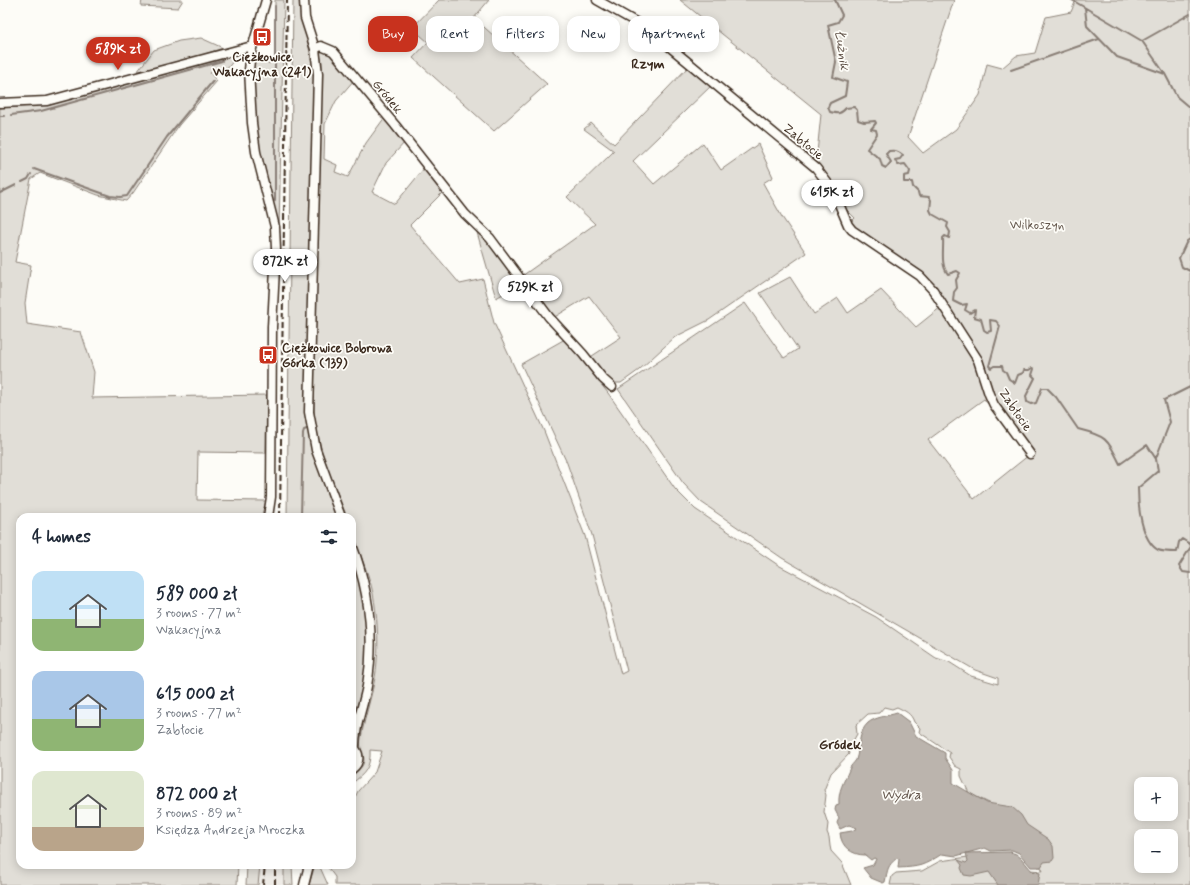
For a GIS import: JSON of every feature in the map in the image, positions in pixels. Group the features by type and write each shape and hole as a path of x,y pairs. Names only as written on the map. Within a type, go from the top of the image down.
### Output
{"street":[{"path":"266,0 252,46 249,70 252,123 256,152 275,228 276,249 272,327 271,497 269,513"},
{"path":"304,0 306,18 315,48 318,74 309,412 316,450 340,513"},
{"name":"Zabłocie","path":"597,0 648,29 816,168 832,190 848,225 852,230 920,276 944,304 962,332 978,360 994,405 1030,454"},
{"path":"0,102 47,101 252,46"},
{"name":"Gródek","path":"315,48 321,46 333,51 405,137 465,214 490,238 549,317 583,354 603,379 612,387"},
{"path":"356,558 364,585 370,633 368,679 356,734"},
{"path":"356,724 358,720"},
{"path":"356,752 359,758 356,766"},
{"path":"304,885 308,869"}],"shaded area":[{"path":"260,869 284,869 284,885 258,885"}],"green space":[{"path":"142,0 183,0 178,8 141,6"},
{"path":"275,0 284,0 279,229 256,135 253,66 256,50 269,64 275,57"},
{"path":"293,0 301,0 302,15 315,76 306,409 313,451 321,477 335,513 287,513"},
{"path":"439,0 489,0 476,16 426,16 426,40 418,33 418,22"},
{"name":"Wilkoszyn","path":"680,0 954,0 908,137 923,153 956,129 980,95 987,64 1002,68 1016,56 1035,53 1046,17 1071,12 1076,0 1190,0 1190,885 890,885 892,876 896,873 922,871 940,861 975,856 1030,870 1043,871 1041,867 1038,867 1001,809 969,793 961,776 961,769 955,766 949,757 950,753 919,732 920,728 907,713 897,707 892,709 884,707 879,713 868,714 856,725 857,734 848,750 849,754 831,773 824,790 826,795 824,812 828,824 827,832 831,851 842,863 851,885 335,885 335,877 329,869 356,869 356,795 375,772 382,751 370,750 368,766 364,773 356,780 356,772 363,765 364,761 360,744 375,680 378,636 377,618 371,583 356,542 356,513 345,513 320,445 314,415 322,62 319,52 323,49 327,51 354,80 336,101 325,124 324,159 337,165 335,172 348,177 366,143 385,117 405,142 386,163 372,192 395,204 425,167 444,191 410,225 460,284 483,279 494,323 544,431 585,536 621,674 627,671 592,535 567,463 521,364 565,339 608,393 675,489 695,509 778,565 876,617 936,658 949,662 971,676 998,684 998,678 975,670 782,558 701,502 683,483 618,389 745,303 784,358 798,349 760,293 790,277 814,314 838,298 848,313 881,290 916,327 941,307 924,285 854,228 851,222 855,218 840,203 833,187 813,160 817,153 821,114 719,32 719,16 700,16","holes":["984,399 1029,455 974,499 928,440"]},
{"path":"484,27 492,34 492,52 512,52 547,84 494,131 413,58 426,44 426,52 484,52"},
{"path":"201,38 223,48 199,56 137,72 154,50 179,41"},
{"path":"228,55 234,60 223,74 216,68 210,73 217,81 179,125 126,201 98,195 40,173 31,179 15,262 31,265 25,303 27,324 81,332 94,372 92,398 267,395 266,453 198,452 197,500 266,501 262,513 16,513 16,869 238,869 237,885 0,885 0,108 50,105"},
{"path":"689,66 712,85 633,161 654,184 703,143 721,170 758,144 773,177 763,183 782,217 806,253 709,320 675,337 639,370 621,383 610,383 589,358 621,337 589,296 553,318 522,276 595,224 567,197 614,151 584,129 591,123 614,144"},
{"path":"476,229 485,235 521,284 496,298"},
{"path":"356,570 363,597 367,638 367,659 356,708"},
{"path":"247,869 260,869 258,885 246,885"},
{"path":"284,869 292,869 293,885 284,885"},
{"path":"314,869 321,869 328,885 309,885"}],"water":[{"name":"Wydra","path":"897,713 909,722 916,736 945,753 945,758 953,770 953,783 987,803 1012,807 1021,815 1027,825 1048,839 1053,846 1054,858 1052,861 1044,862 1041,867 1031,867 1019,853 1012,850 991,851 985,848 956,856 942,854 926,863 911,867 898,868 899,859 897,858 888,868 885,882 883,883 871,878 863,868 873,865 876,859 874,858 871,860 865,855 856,854 845,846 842,842 840,833 852,831 857,828 849,825 840,829 837,823 839,818 835,810 836,805 839,804 839,794 843,782 850,767 856,760 862,731 868,723 874,719"},
{"path":"1010,852 1016,854 1032,871 1040,873 1038,885 998,885 989,872 971,876 964,875 961,868 962,865 958,860 966,863 968,861 966,853"}],"waterway":[{"name":"Łużnik","path":"835,0 842,15 838,22 828,25 836,62 833,77 847,82 845,96 830,103 828,107 830,112 839,113 846,108 854,107 857,110 858,120 864,122 875,121 876,123 871,129 876,130 877,134 867,149 880,159 882,166 886,168 891,162 886,154 889,151 896,151 903,155 900,159 895,160 898,165 905,164 910,171 909,175 904,176 904,182 912,182 913,187 918,192 919,196 929,197 931,200 930,210 932,214 948,223 947,227 950,232 949,238 945,236 943,238 944,266 948,274 957,271 960,273 956,280 957,288 954,292 953,301 961,305 967,304 965,310 970,313 975,310 974,317 981,319 984,330 987,332 991,331 990,320 996,321 1000,326 989,366 991,368 994,366 1002,366 1009,379 1015,383 1018,375 1023,373 1024,370 1034,369 1032,375 1035,378 1026,396 1027,402 1031,404 1036,403 1042,388 1047,388 1056,397 1078,429 1095,434 1105,439 1120,464 1147,445 1156,459 1158,471 1138,488 1140,513 1144,531 1152,545 1160,551 1177,552 1179,542 1182,539 1190,544"},
{"path":"1072,0 1142,41 1190,14"},
{"path":"275,6 275,201"},
{"path":"1085,8 1087,26 1117,57 1165,74"},
{"path":"1011,70 1099,39"},
{"path":"1142,41 1165,74 1177,97 1190,108"},
{"path":"11,115 41,111 222,61"},
{"path":"34,169 110,196 127,196 167,137 213,81"},
{"path":"22,182 28,179 31,174"},
{"path":"0,193 16,185"},
{"path":"1190,239 1187,241 1179,258 1182,267 1190,271"},
{"path":"1156,458 1170,422 1164,400 1190,387"},
{"path":"301,513 303,433 304,430 307,429"},
{"name":"Łużnik","path":"1190,548 1179,566 1183,572 1190,573"}],"railway":[{"path":"280,513 287,0"},
{"path":"263,885 265,869"},
{"path":"275,869 275,885"}],"place":[{"name":"Ciężkowice Wakacyjna (241)","path":"262,37"},
{"name":"Ciężkowice Bobrowa Górka (139)","path":"268,355"}],"district":[{"name":"Rzym","path":"648,64"},
{"name":"Gródek","path":"840,745"}]}
